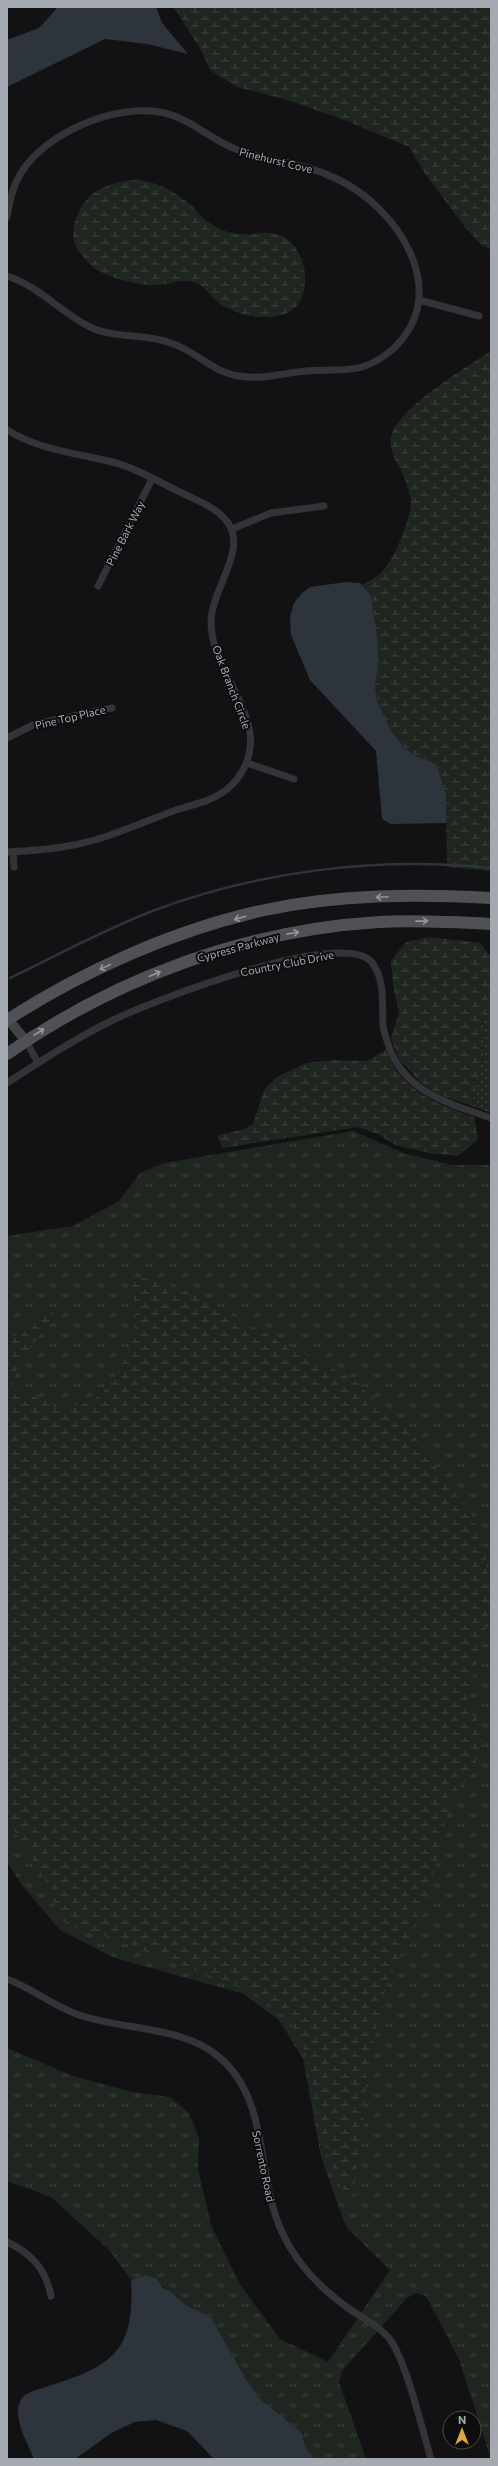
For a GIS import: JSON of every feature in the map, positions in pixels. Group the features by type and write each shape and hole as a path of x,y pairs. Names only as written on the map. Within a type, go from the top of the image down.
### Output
{"main road":[{"path":"7,1019 77,980 134,954 190,932 265,910 345,899 426,894 491,898"},
{"name":"Cypress Parkway","path":"7,1054 98,998 181,963 253,940 308,930 379,922 440,921 491,924"}],"street":[{"name":"Pinehurst Cove","path":"7,217 11,194 20,174 32,159 50,144 87,123 107,116 140,110 164,113 186,120 235,149 313,168 358,190 383,213 408,247 417,271 419,300 414,317 401,340 388,353 373,363 346,370 306,371 250,378 215,369 180,346 165,341 105,332 90,327 32,287 7,276"},
{"path":"419,300 479,316"},
{"path":"7,430 46,448 116,463 213,509 223,516 232,529 271,513 324,506"},
{"name":"Pine Bark Way","path":"98,586 152,479"},
{"name":"Oak Branch Circle","path":"10,852 69,846 110,835 213,797 230,786 247,763 251,742 248,725 215,646 211,627 214,599 232,558 234,543 232,529"},
{"name":"Pine Top Place","path":"7,738 35,724 112,708"},
{"path":"247,763 294,779"},
{"path":"10,852 14,867"},
{"name":"Country Club Drive","path":"7,1083 38,1062 112,1020 175,993 249,969 324,954 364,955 373,963 381,984 383,1028 395,1062 416,1086 437,1098 491,1118"},
{"path":"7,1019 26,1041 38,1062"},
{"name":"Sorrento Road","path":"7,1979 58,2007 80,2015 109,2023 174,2035 197,2043 212,2051 228,2066 241,2082 250,2102 274,2209 286,2240 299,2262 324,2290 382,2330 390,2339 404,2374 431,2459"},
{"path":"7,2242 36,2261 45,2274 51,2296"}],"green space":[{"path":"174,7 491,7 491,249 481,245 465,227 426,175 409,147 342,119 284,99 237,87 210,70 202,52"},
{"path":"131,180 139,180 156,184 180,196 207,221 230,233 265,233 280,235 287,239 298,251 302,259 305,277 303,295 299,303 292,310 283,315 260,317 248,315 227,308 219,303 203,287 196,283 186,281 158,285 142,284 114,278 92,266 75,245 73,233 76,219 80,210 85,202 97,191 113,184"},
{"path":"491,351 491,871 447,867 446,796 438,769 432,762 416,756 404,747 393,734 377,701 375,686 379,661 376,628 371,596 362,585 380,574 391,560 404,530 410,510 411,502 409,491 391,449 391,437 396,426 419,401 434,389"},
{"path":"431,937 480,943 491,957 490,989 483,1026 483,1057 472,1106 438,1094 419,1081 399,1059 391,1038 399,1013 393,985 391,961 406,942"},
{"path":"491,979 491,1113 472,1106 483,1057 483,1026"},
{"path":"386,1050 392,1064 400,1076 421,1094 447,1107 474,1117 478,1139 458,1156 429,1153 395,1145 378,1134 358,1127 222,1148 217,1135 242,1130 253,1124 264,1090 275,1078 306,1063 336,1060 367,1061"},
{"path":"353,1131 403,1153 452,1165 491,1165 491,2459 482,2431 482,2410 475,2410 459,2359 426,2296 416,2293 407,2298 342,2371 339,2382 366,2459 315,2459 306,2449 301,2432 259,2398 247,2381 211,2317 187,2306 170,2291 146,2275 131,2280 110,2251 51,2197 7,2181 7,2048 73,2076 132,2092 170,2097 189,2113 199,2138 198,2169 211,2225 239,2283 280,2339 328,2362 390,2270 346,2227 321,2157 303,2059 279,2020 244,1994 115,1958 60,1930 21,1884 7,1862 7,1236 73,1226 119,1201 140,1173 164,1163"},
{"path":"131,1275 178,1287 352,1379 408,1428 472,1516 485,1551 491,1595 487,1625 467,1698 470,1711 478,1721 483,1743 470,1776 458,1788 446,1817 436,1867 418,1916 386,1987 366,2078 364,2118 352,2201 339,2185 318,2126 306,2053 289,2019 255,1993 102,1935 80,1931 64,1922 55,1906 49,1885 15,1832 7,1813 7,1345 33,1317 46,1310 53,1309 54,1320 21,1360 14,1379 12,1390 38,1398 49,1397 56,1409 81,1404 94,1399 111,1383 125,1358 130,1344 136,1318 135,1302 130,1290"}],"shaded area":[{"path":"58,7 156,7 162,23 188,54 147,44 105,39 7,87 7,40 39,28"},
{"path":"346,582 360,583 371,596 379,660 375,686 377,701 393,734 404,747 416,756 432,762 438,769 446,795 446,823 391,824 382,819 376,751 310,680 291,635 290,617 294,603 302,593 310,587"},
{"path":"146,2275 156,2278 163,2288 170,2291 187,2306 211,2317 247,2381 259,2398 301,2432 306,2449 315,2459 214,2459 187,2431 156,2420 135,2422 113,2432 75,2459 34,2459 24,2437 19,2421 18,2412 22,2398 31,2392 71,2379 89,2371 104,2362 116,2352 124,2339 129,2324 131,2280"}],"waterway":[{"path":"10,978 136,917 236,885 278,876 363,866 406,864 491,868"}]}
